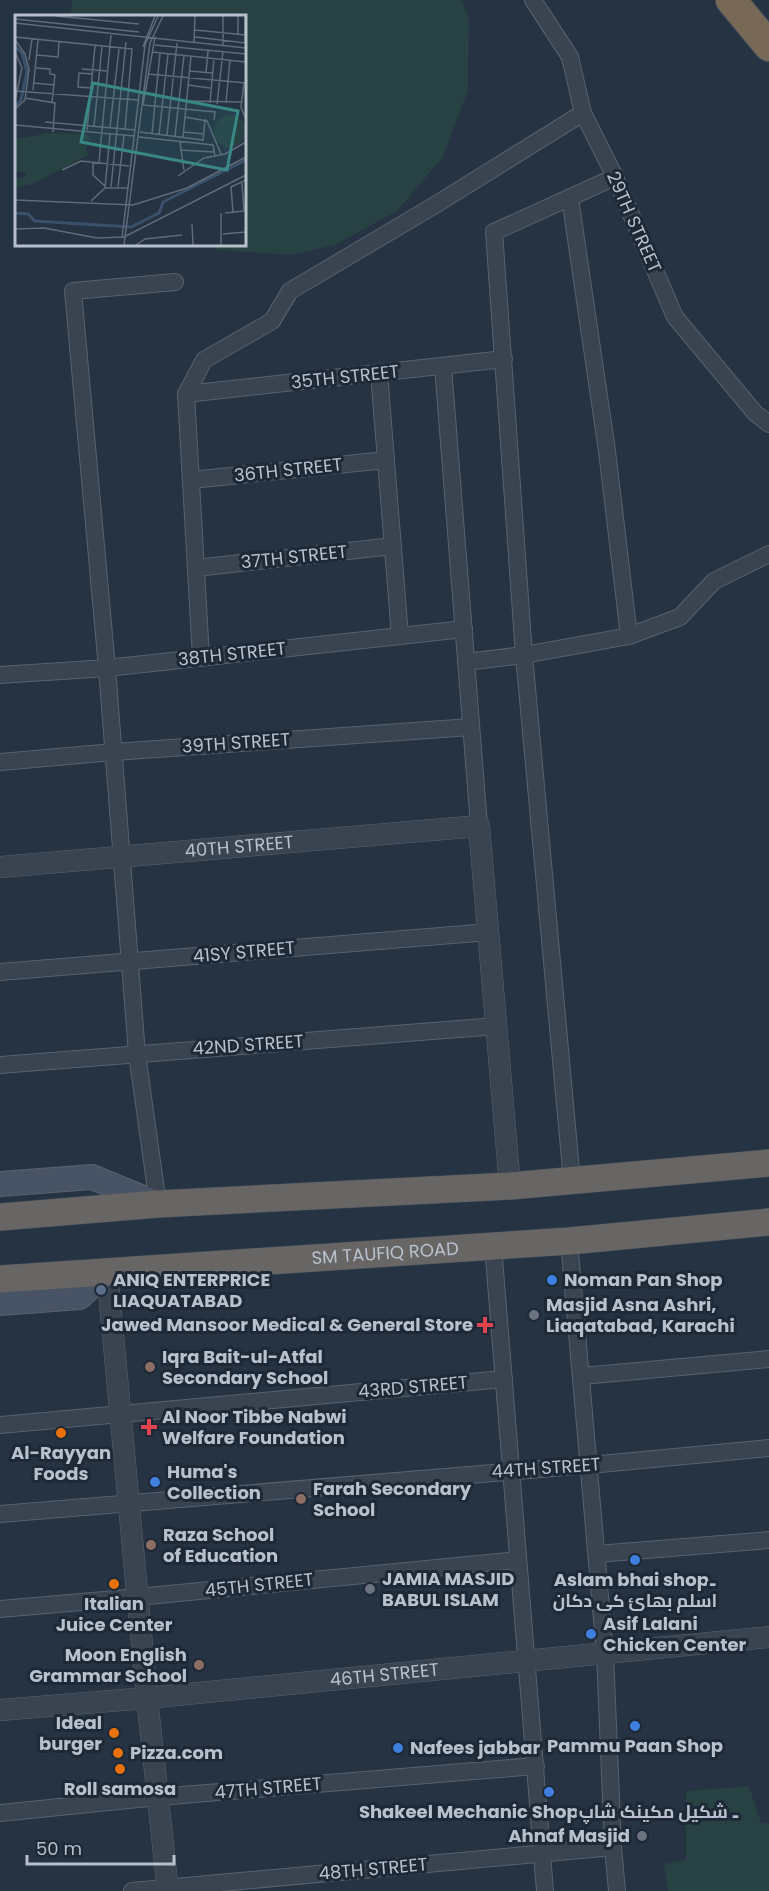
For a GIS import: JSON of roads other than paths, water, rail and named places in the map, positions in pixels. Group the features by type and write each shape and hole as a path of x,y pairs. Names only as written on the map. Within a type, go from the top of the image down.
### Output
{"highway":[{"path":"731,0 769,46"},
{"path":"0,1217 158,1204 510,1186 769,1163"},
{"name":"SM TAUFIQ ROAD","path":"0,1279 493,1246 769,1222"}],"main road":[{"path":"0,1184 92,1178 158,1204"},
{"path":"0,1304 80,1297 107,1271"}],"street":[{"name":"29TH STREET","path":"532,0 570,57 583,112 615,177 675,317 755,413 769,424"},
{"path":"201,658 186,394 204,360 272,321 290,291 435,205 583,112"},
{"path":"572,1181 524,655 494,232 615,177"},
{"path":"570,198 608,451 629,636"},
{"path":"158,1204 137,1054 123,857 73,291 175,282"},
{"name":"35TH STREET","path":"186,394 504,359"},
{"path":"443,366 510,1186"},
{"path":"379,373 400,636"},
{"name":"36TH STREET","path":"190,480 386,460"},
{"name":"37TH STREET","path":"196,568 393,546"},
{"path":"466,662 524,655 629,636 680,616 714,581 769,554"},
{"name":"38TH STREET","path":"0,675 107,668 464,629"},
{"name":"39TH STREET","path":"0,762 471,727"},
{"name":"40TH STREET","path":"0,867 479,826"},
{"name":"41SY STREET","path":"0,972 489,933"},
{"name":"42ND STREET","path":"0,1065 497,1026"},
{"path":"569,1240 605,1654 617,1891"},
{"path":"493,1246 545,1891"},
{"path":"107,1271 147,1698 168,1889"},
{"path":"582,1376 769,1359"},
{"name":"43RD STREET","path":"0,1425 504,1379"},
{"name":"44TH STREET","path":"0,1514 769,1448"},
{"path":"597,1554 769,1540"},
{"name":"45TH STREET","path":"0,1609 518,1560"},
{"name":"46TH STREET","path":"0,1710 769,1638"},
{"name":"47TH STREET","path":"0,1813 158,1797 536,1766"},
{"name":"48TH STREET","path":"132,1891 613,1847"}],"place":[{"name":"Noman Pan Shop","path":"552,1280"},
{"name":"ANIQ ENTERPRICE LIAQUATABAD","path":"101,1290"},
{"name":"Masjid Asna Ashri, Liaqatabad, Karachi","path":"534,1315"},
{"name":"Jawed Mansoor Medical & General Store","path":"485,1325"},
{"name":"Iqra Bait-ul-Atfal Secondary School","path":"150,1367"},
{"name":"Al Noor Tibbe Nabwi Welfare Foundation","path":"149,1427"},
{"name":"Al-Rayyan Foods","path":"61,1433"},
{"name":"Huma's Collection","path":"155,1482"},
{"name":"Farah Secondary School","path":"301,1499"},
{"name":"Raza School of Education","path":"151,1545"},
{"name":"Aslam bhai shop۔ اسلم بھائ کی دکان","path":"635,1560"},
{"name":"Italian Juice Center","path":"114,1584"},
{"name":"JAMIA MASJID BABUL ISLAM","path":"370,1589"},
{"name":"Asif Lalani Chicken Center","path":"591,1634"},
{"name":"Moon English Grammar School","path":"199,1665"},
{"name":"Pammu Paan Shop","path":"635,1726"},
{"name":"Ideal burger","path":"114,1733"},
{"name":"Nafees jabbar","path":"398,1748"},
{"name":"Pizza.com","path":"118,1753"},
{"name":"Roll samosa","path":"120,1769"},
{"name":"Shakeel Mechanic Shop۔ شکیل مکینک شاپ","path":"549,1792"},
{"name":"Ahnaf Masjid","path":"642,1836"}]}
